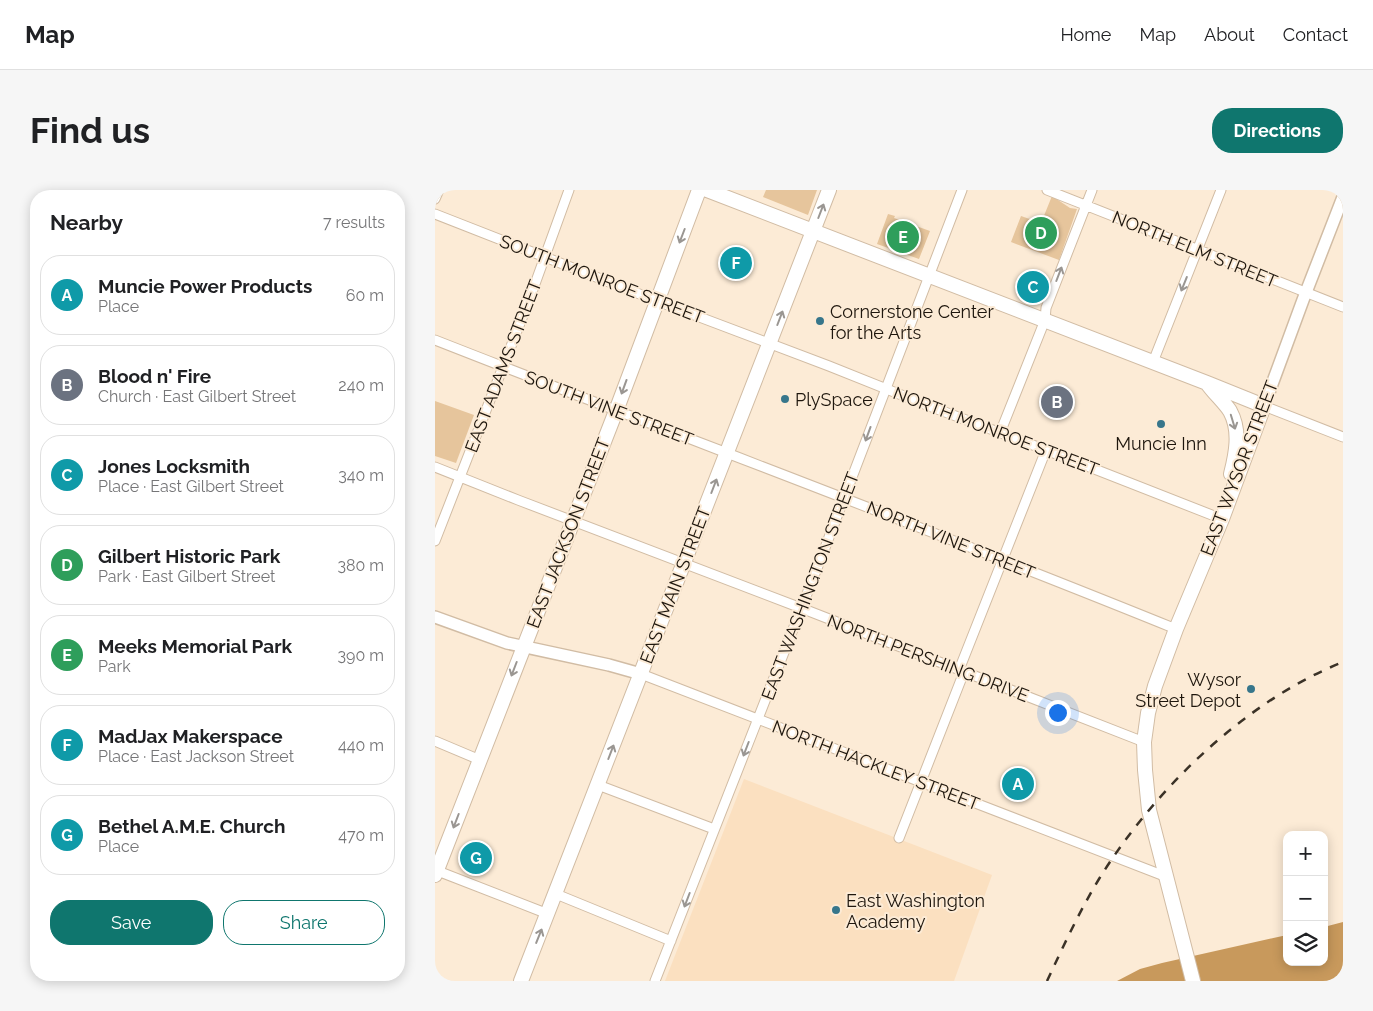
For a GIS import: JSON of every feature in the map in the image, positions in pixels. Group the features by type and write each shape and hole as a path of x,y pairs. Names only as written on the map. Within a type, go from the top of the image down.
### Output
{"main road":[{"name":"EAST JACKSON STREET","path":"436,872 699,190"},
{"path":"707,190 1264,406"},
{"name":"EAST MAIN STREET","path":"521,981 829,190"},
{"path":"1207,383 1230,411 1235,424 1236,449 1229,480 1228,502"},
{"name":"EAST WYSOR STREET","path":"1193,981 1149,810 1144,742 1148,713 1155,686 1176,629 1222,519 1264,406"}],"street":[{"path":"435,199 439,190"},
{"name":"EAST ADAMS STREET","path":"435,542 569,190"},
{"name":"EAST WASHINGTON STREET","path":"655,981 962,190"},
{"name":"NORTH ELM STREET","path":"1047,190 1343,306"},
{"path":"1000,433 1045,320 1046,308 1092,190"},
{"path":"1153,362 1221,190"},
{"name":"EAST WYSOR STREET","path":"1264,406 1343,197"},
{"name":"SOUTH MONROE STREET","path":"435,214 770,343"},
{"name":"SOUTH VINE STREET","path":"435,340 727,453"},
{"name":"NORTH MONROE STREET","path":"770,343 1222,519"},
{"path":"1264,406 1343,437"},
{"path":"899,838 961,671 1047,450"},
{"name":"NORTH VINE STREET","path":"727,453 1176,629"},
{"name":"NORTH PERSHING DRIVE","path":"435,467 1144,742"},
{"path":"435,617 523,648 547,651 641,674"},
{"name":"NORTH HACKLEY STREET","path":"641,674 1167,878"},
{"path":"435,741 480,760"},
{"path":"598,785 714,829"},
{"path":"436,872 548,914"},
{"path":"556,894 671,941"}],"shaded area":[{"path":"766,190 817,190 808,215 763,197"},
{"path":"1052,196 1070,208 1077,209 1059,260 1011,242 1021,216 1041,223"},
{"path":"888,214 930,231 919,259 877,244"},
{"path":"435,401 474,415 456,463 435,456"},
{"name":"East Washington Academy","path":"744,779 992,875 954,981 665,981"},
{"path":"1343,922 1343,981 1117,981 1140,969 1162,963 1283,936 1283,966 1328,966 1328,926"}],"railway":[{"path":"1047,981 1099,879 1121,846 1175,782 1237,724 1271,700 1307,679 1343,662"}],"place":[{"name":"Gilbert Historic Park","path":"1041,233"},
{"name":"Meeks Memorial Park","path":"903,237"},
{"name":"MadJax Makerspace","path":"736,263"},
{"name":"Jones Locksmith","path":"1033,287"},
{"name":"Cornerstone Center for the Arts","path":"820,321"},
{"name":"PlySpace","path":"785,399"},
{"name":"Blood n' Fire","path":"1057,402"},
{"name":"Muncie Inn","path":"1161,424"},
{"name":"Wysor Street Depot","path":"1251,689"},
{"name":"Muncie Power Products","path":"1018,784"},
{"name":"Bethel A.M.E. Church","path":"476,858"},
{"name":"East Washington Academy","path":"836,910"}]}
